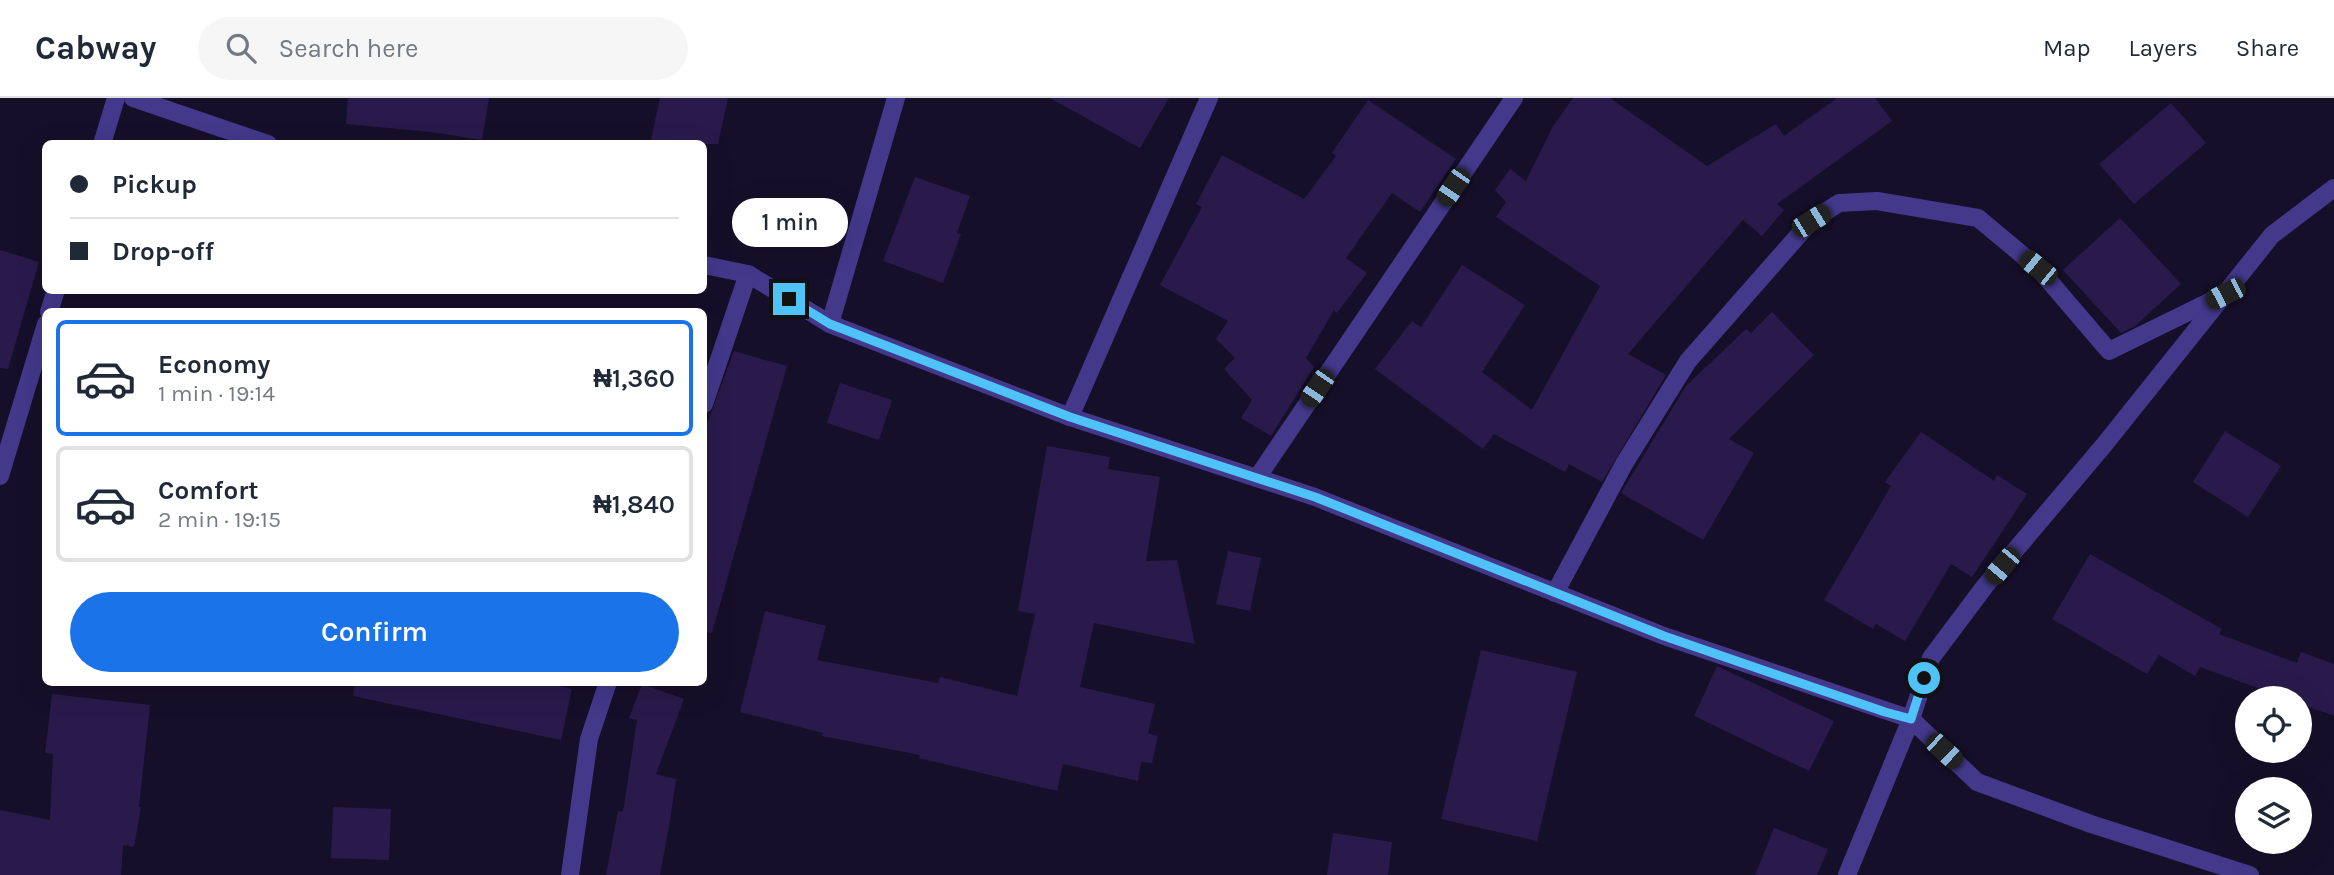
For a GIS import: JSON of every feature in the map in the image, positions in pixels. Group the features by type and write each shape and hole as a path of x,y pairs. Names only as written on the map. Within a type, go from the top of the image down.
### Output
{"street":[{"path":"103,140 116,98"},
{"path":"133,98 256,140"},
{"path":"830,324 896,98"},
{"path":"1070,417 1209,98"},
{"path":"1256,478 1514,98"},
{"path":"1847,875 1911,719 1931,658 1985,586 2104,445 2272,235 2334,188"},
{"path":"1555,593 1624,464 1688,361 1811,221 1839,203 1877,201 1978,218 2038,268 2109,351 2225,294"},
{"path":"707,266 748,274 830,324 1070,417 1315,497 1664,636 1911,719 1978,782 2091,824 2250,875"},
{"path":"707,395 748,274"},
{"path":"0,476 42,337"},
{"path":"570,875 589,739 607,686"}],"building":[{"path":"348,98 489,98 482,140 346,124"},
{"path":"660,98 728,98 718,144 707,144 707,140 651,140"},
{"path":"1050,98 1169,98 1140,148"},
{"path":"1573,98 1610,98 1707,166 1776,124 1784,136 1837,98 1875,98 1892,121 1777,204 1784,210 1762,236 1743,220 1628,354 1666,375 1602,482 1569,464 1565,472 1494,434 1483,449 1375,369 1412,321 1421,327 1462,265 1525,305 1482,372 1532,410 1600,286 1496,217 1506,202 1495,190 1510,169 1526,181 1553,126"},
{"path":"1368,100 1456,159 1420,212 1392,193 1346,258 1367,273 1337,313 1334,310 1306,358 1314,367 1271,436 1241,418 1252,400 1224,369 1235,358 1216,339 1228,321 1160,285 1202,207 1196,204 1222,155 1304,199 1336,156 1332,153"},
{"path":"2171,103 2206,143 2134,204 2099,164"},
{"path":"915,177 970,196 957,233 961,234 943,283 883,261"},
{"path":"2120,218 2181,284 2135,326 2121,333 2063,270"},
{"path":"0,250 39,262 8,369 0,368"},
{"path":"1772,312 1814,355 1729,439 1754,453 1703,540 1621,493 1686,386 1746,329 1751,333"},
{"path":"734,351 787,366 712,633 707,632 707,424"},
{"path":"840,383 892,400 879,440 827,423"},
{"path":"2225,431 2281,466 2248,517 2193,482"},
{"path":"1921,432 1994,481 1997,475 2027,494 1972,577 1951,564 1905,641 1876,624 1873,629 1824,600 1891,486 1885,482"},
{"path":"1047,446 1110,457 1108,469 1160,477 1146,561 1177,560 1195,644 1094,623 1080,687 1155,704 1148,733 1158,736 1152,763 1141,762 1138,781 1063,764 1057,791 919,758 920,755 822,736 823,733 740,712 765,611 826,626 817,660 938,683 940,677 1017,696 1035,614 1018,611"},
{"path":"1228,551 1261,558 1250,611 1216,604"},
{"path":"2090,554 2222,629 2219,634 2297,663 2301,652 2334,664 2334,716 2312,708 2312,686 2252,686 2200,667 2195,676 2159,655 2147,674 2052,619"},
{"path":"1481,650 1577,672 1537,841 1441,819"},
{"path":"1717,666 1834,721 1809,771 1694,716"},
{"path":"354,686 559,686 572,689 561,740 353,696"},
{"path":"641,686 684,699 656,774 676,779 660,875 606,875 618,811 623,812 637,720 629,718"},
{"path":"52,694 150,705 141,807 134,847 123,845 121,875 0,875 0,810 50,820 53,754 45,753"},
{"path":"333,807 391,809 389,860 331,858"},
{"path":"1774,828 1828,849 1817,875 1755,875"},
{"path":"1333,833 1392,842 1388,875 1327,875"}],"route":[{"path":"789,299 830,324 1070,417 1315,497 1664,636 1885,712 1911,719 1924,678"}]}
